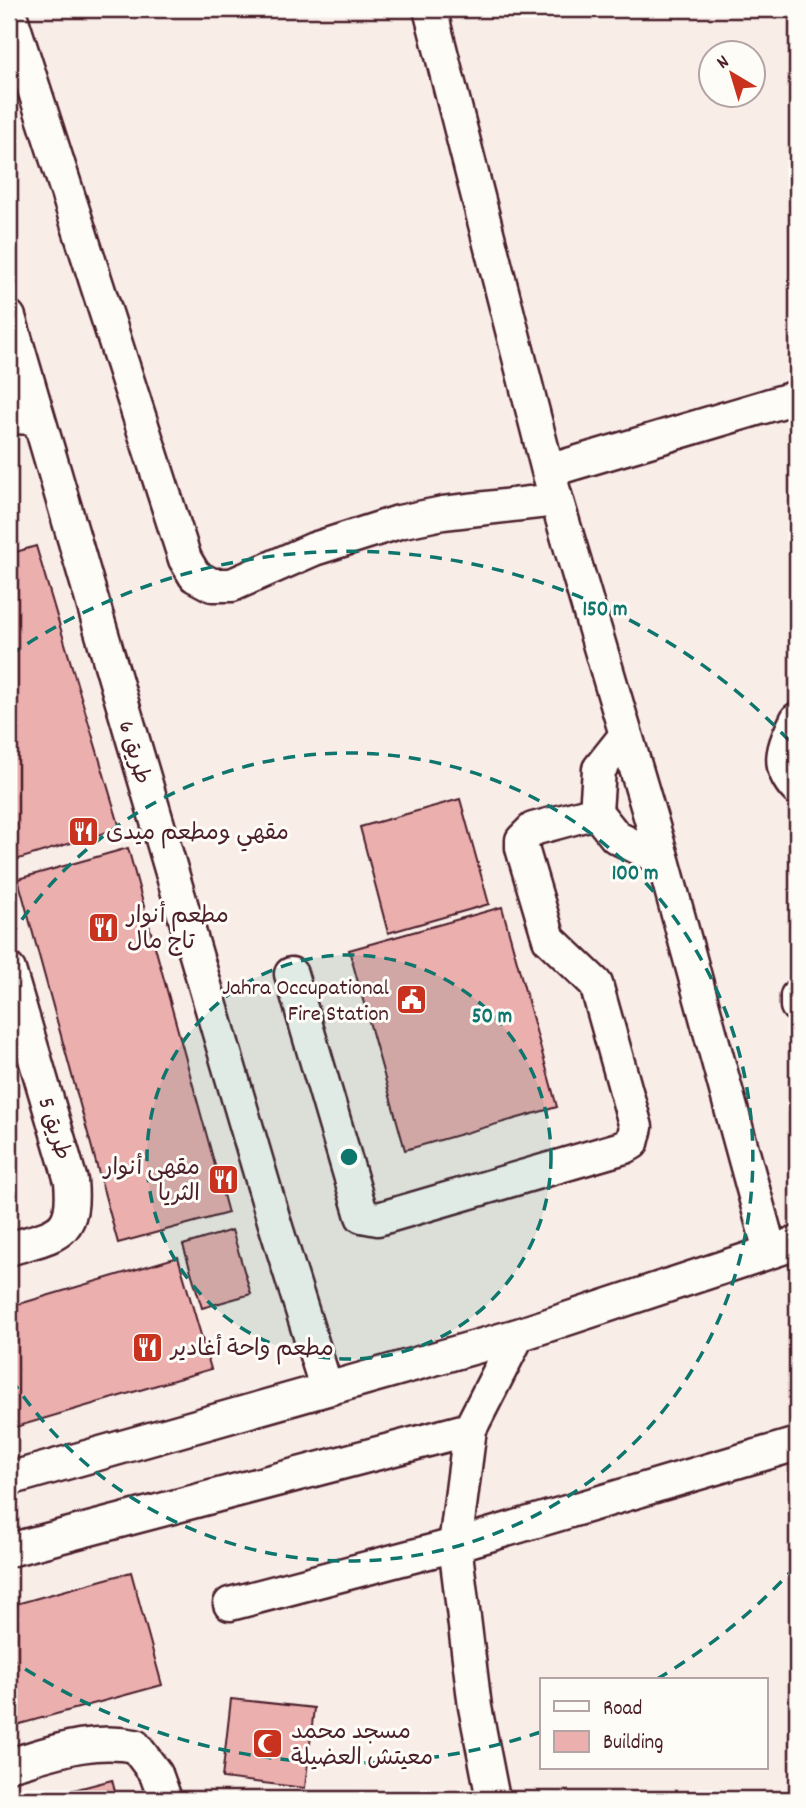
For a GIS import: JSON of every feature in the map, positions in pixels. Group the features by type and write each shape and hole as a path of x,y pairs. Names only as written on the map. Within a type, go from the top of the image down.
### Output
{"street":[{"path":"9,1479 326,1387 518,1335 784,1247 663,860 552,486 430,9"},
{"path":"9,11 185,559 195,576 212,585 232,585 314,549 400,522 552,486 797,397"},
{"name":"طريق 6","path":"11,334 24,417 326,1387"},
{"path":"797,719 783,747 782,763 787,779 797,789"},
{"path":"626,735 599,769 596,812 615,837 663,860"},
{"path":"291,974 362,1216 378,1219 625,1147 632,1143 636,1127 597,988 550,939 522,848 522,840 533,828 596,812"},
{"name":"طريق 5","path":"9,970 21,1055 71,1181 74,1208 69,1222 56,1234 9,1248"},
{"path":"797,996 797,1006"},
{"path":"493,1799 475,1707 455,1545 470,1429 518,1335"},
{"path":"9,1550 470,1429"},
{"path":"230,1604 455,1545 797,1444"},
{"path":"9,1765 89,1743 112,1741 135,1746 156,1774 165,1799"}],"building":[{"path":"36,546 120,828 9,862 9,554"},
{"path":"460,799 489,904 388,933 360,827"},
{"path":"128,848 228,1213 118,1243 18,879"},
{"path":"502,907 557,1107 405,1150 349,950"},
{"path":"9,1179 15,1199 9,1201"},
{"path":"232,1230 251,1294 202,1308 183,1245"},
{"path":"178,1257 211,1369 9,1429 9,1307"},
{"path":"131,1572 162,1685 9,1727 9,1606"},
{"name":"مسجد محمد معيتش العضيلة","path":"231,1699 314,1708 305,1788 222,1778"},
{"path":"112,1780 117,1799 39,1799"}],"place":[{"name":"مقهي ومطعم ميدى","path":"83,831"},
{"name":"مطعم أنوار تاج مال","path":"104,927"},
{"name":"Jahra Occupational Fire Station","path":"412,999"},
{"name":"مقهى أنوار الثريا","path":"223,1179"},
{"name":"مطعم واحة أغادير","path":"148,1347"},
{"name":"مسجد محمد معيتش العضيلة","path":"268,1743"}]}
